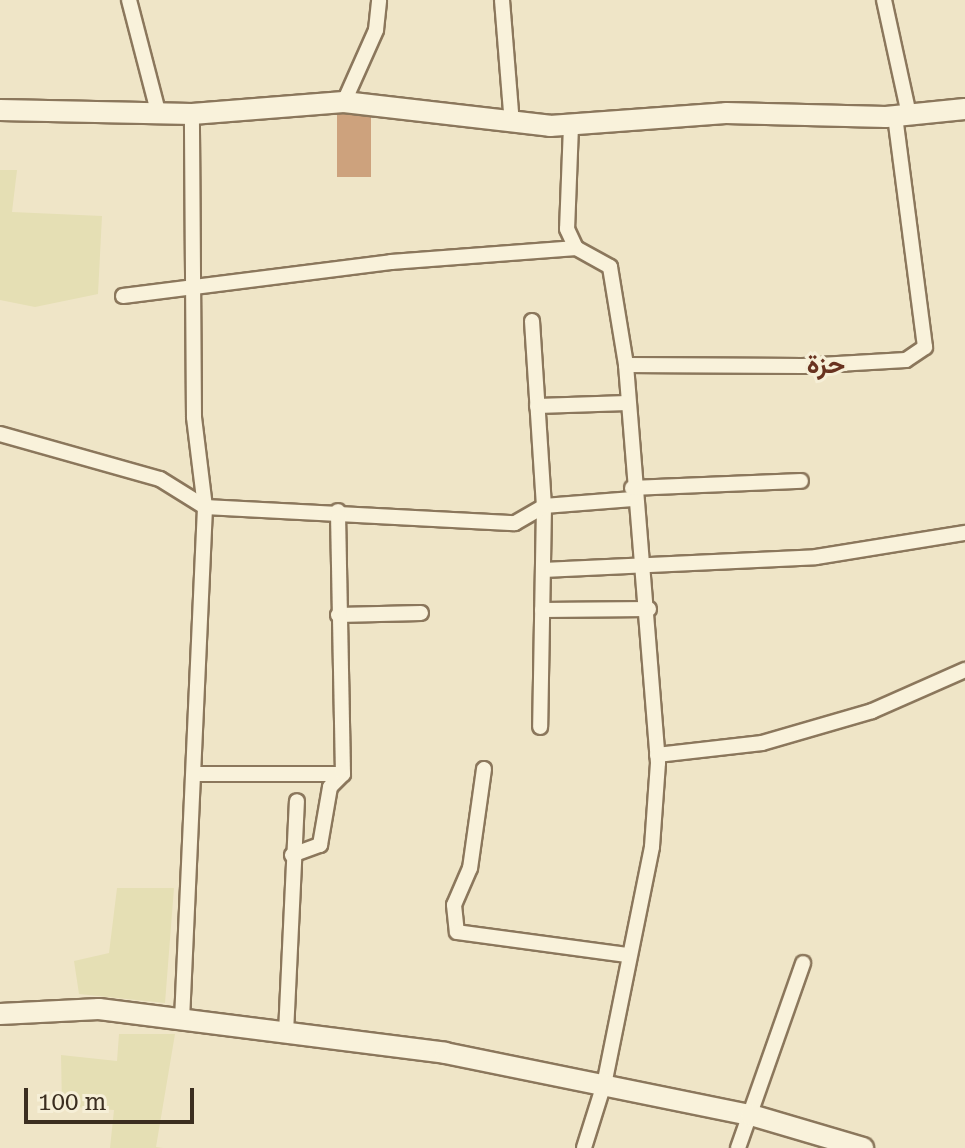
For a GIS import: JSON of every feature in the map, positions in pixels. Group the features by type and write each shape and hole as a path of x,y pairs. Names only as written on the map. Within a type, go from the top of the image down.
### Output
{"street":[{"path":"129,0 159,115"},
{"path":"344,102 376,30 379,0"},
{"path":"502,0 512,124"},
{"path":"626,365 818,365 906,360 925,347 902,116 884,0"},
{"path":"0,110 159,115 344,102 512,124 571,126 754,112 902,116 965,109"},
{"path":"0,121 82,121 105,114"},
{"path":"182,1020 205,507 194,417 196,291 192,114"},
{"path":"571,126 567,229 576,248"},
{"path":"123,296 196,291 276,274 576,248 610,267 626,365 633,493 646,563 657,755 652,847 627,955 604,1084 584,1148"},
{"path":"532,321 544,506 540,727"},
{"path":"537,406 628,403"},
{"path":"0,434 160,479 205,507 338,511 515,523 544,506 633,493 801,481"},
{"path":"292,855 320,845 330,787 343,774 338,511"},
{"path":"543,570 816,557 965,533"},
{"path":"542,610 649,609"},
{"path":"338,615 421,613"},
{"path":"657,755 775,739 872,711 965,670"},
{"path":"484,769 470,868 454,905 457,932 627,955"},
{"path":"194,774 343,774"},
{"path":"286,1033 292,855 297,801"},
{"path":"738,1148 803,963"},
{"path":"0,1014 99,1009 445,1053 751,1115 863,1148"}],"shaded area":[{"path":"0,170 17,170 12,212 102,216 98,294 35,307 0,300"},
{"path":"117,888 174,888 165,1003 79,994 74,961 109,953"},
{"path":"119,1034 175,1034 156,1147 163,1148 110,1148 114,1110 62,1106 61,1055 117,1061"}],"building":[{"path":"337,109 371,109 371,177 337,177"}],"district":[{"name":"حزة","path":"826,365"}]}
